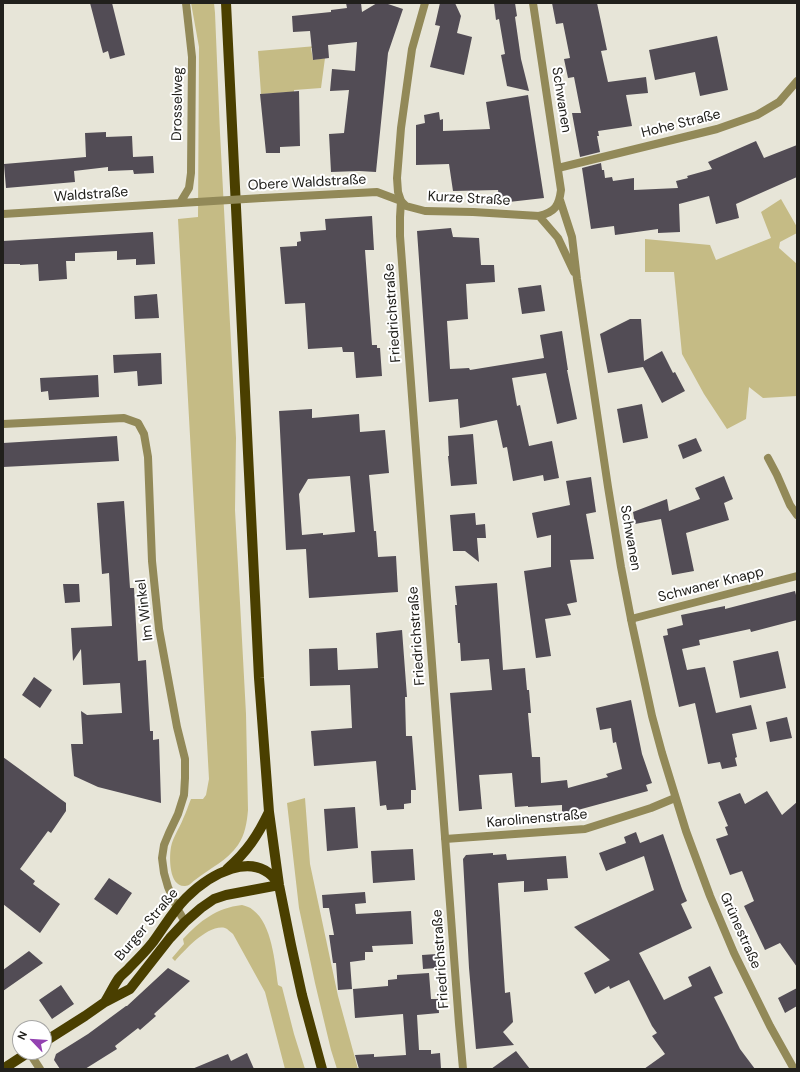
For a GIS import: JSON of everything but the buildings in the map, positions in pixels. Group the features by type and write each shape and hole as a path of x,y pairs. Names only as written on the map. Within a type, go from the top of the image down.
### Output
{"main road":[{"path":"226,3 259,678 269,812 279,885 292,952 322,1069"},
{"path":"224,872 251,845 269,812"},
{"name":"Burger Straße","path":"52,1037 105,1002 130,989 170,938 201,908 226,895 279,885 274,876 266,870 256,866 238,867 224,872 199,887 177,908 140,958 119,978 105,1002"},
{"path":"3,1069 17,1060"}],"street":[{"name":"Drosselweg","path":"180,203 189,188 191,173 192,57 186,3"},
{"path":"401,201 398,192 397,178 401,128 412,49 425,3"},
{"name":"Schwanen","path":"532,3 558,168 561,190 560,200 572,237 621,567 652,716 675,798"},
{"name":"Hohe Straße","path":"558,168 717,129 757,115 779,102 797,81"},
{"name":"Obere Waldstraße","path":"180,203 378,192 401,201"},
{"path":"539,216 548,214 554,209 560,200"},
{"name":"Kurze Straße","path":"401,201 406,206 425,211 539,216"},
{"name":"Friedrichstraße","path":"401,201 400,236 458,1024 463,1069"},
{"name":"Waldstraße","path":"3,214 180,203"},
{"name":"Schwanen","path":"539,216 558,238 577,278"},
{"name":"Im Winkel","path":"3,424 124,418 138,423 144,434 148,457 152,561 157,614 177,727 185,759 184,795 178,814 168,833 162,858 164,873 177,908 185,922"},
{"path":"768,458 778,475 790,506 797,515"},
{"name":"Schwaner Knapp","path":"631,619 797,576"},
{"name":"Karolinenstraße","path":"445,839 586,829 651,808 675,798"},
{"name":"Grünestraße","path":"675,798 707,889 734,953 770,1026 794,1069"},
{"path":"34,1060 40,1069"}],"shaded area":[{"path":"191,3 214,3 215,13 236,438 235,510 246,714 248,810 244,833 234,851 189,885 185,886 176,882 173,877 170,864 171,847 191,799 203,799 206,795 209,779 178,219 198,217 199,47"},
{"path":"328,45 311,48 313,60 325,58 321,88 294,90 294,92 261,94 258,51"},
{"path":"781,199 797,227 797,233 780,242 779,248 797,264 797,396 763,398 749,387 746,419 727,429 704,394 682,354 674,272 645,272 645,239 710,245 716,260 771,238 761,212"},
{"path":"305,798 310,864 338,996 358,1069 337,1069 315,983 299,908 287,803"},
{"path":"242,905 252,909 259,916 272,944 278,985 282,987 305,1069 285,1069 265,992 233,934 225,928 211,930 197,939 175,961 172,958 184,944 183,939 202,921 216,912"}]}
